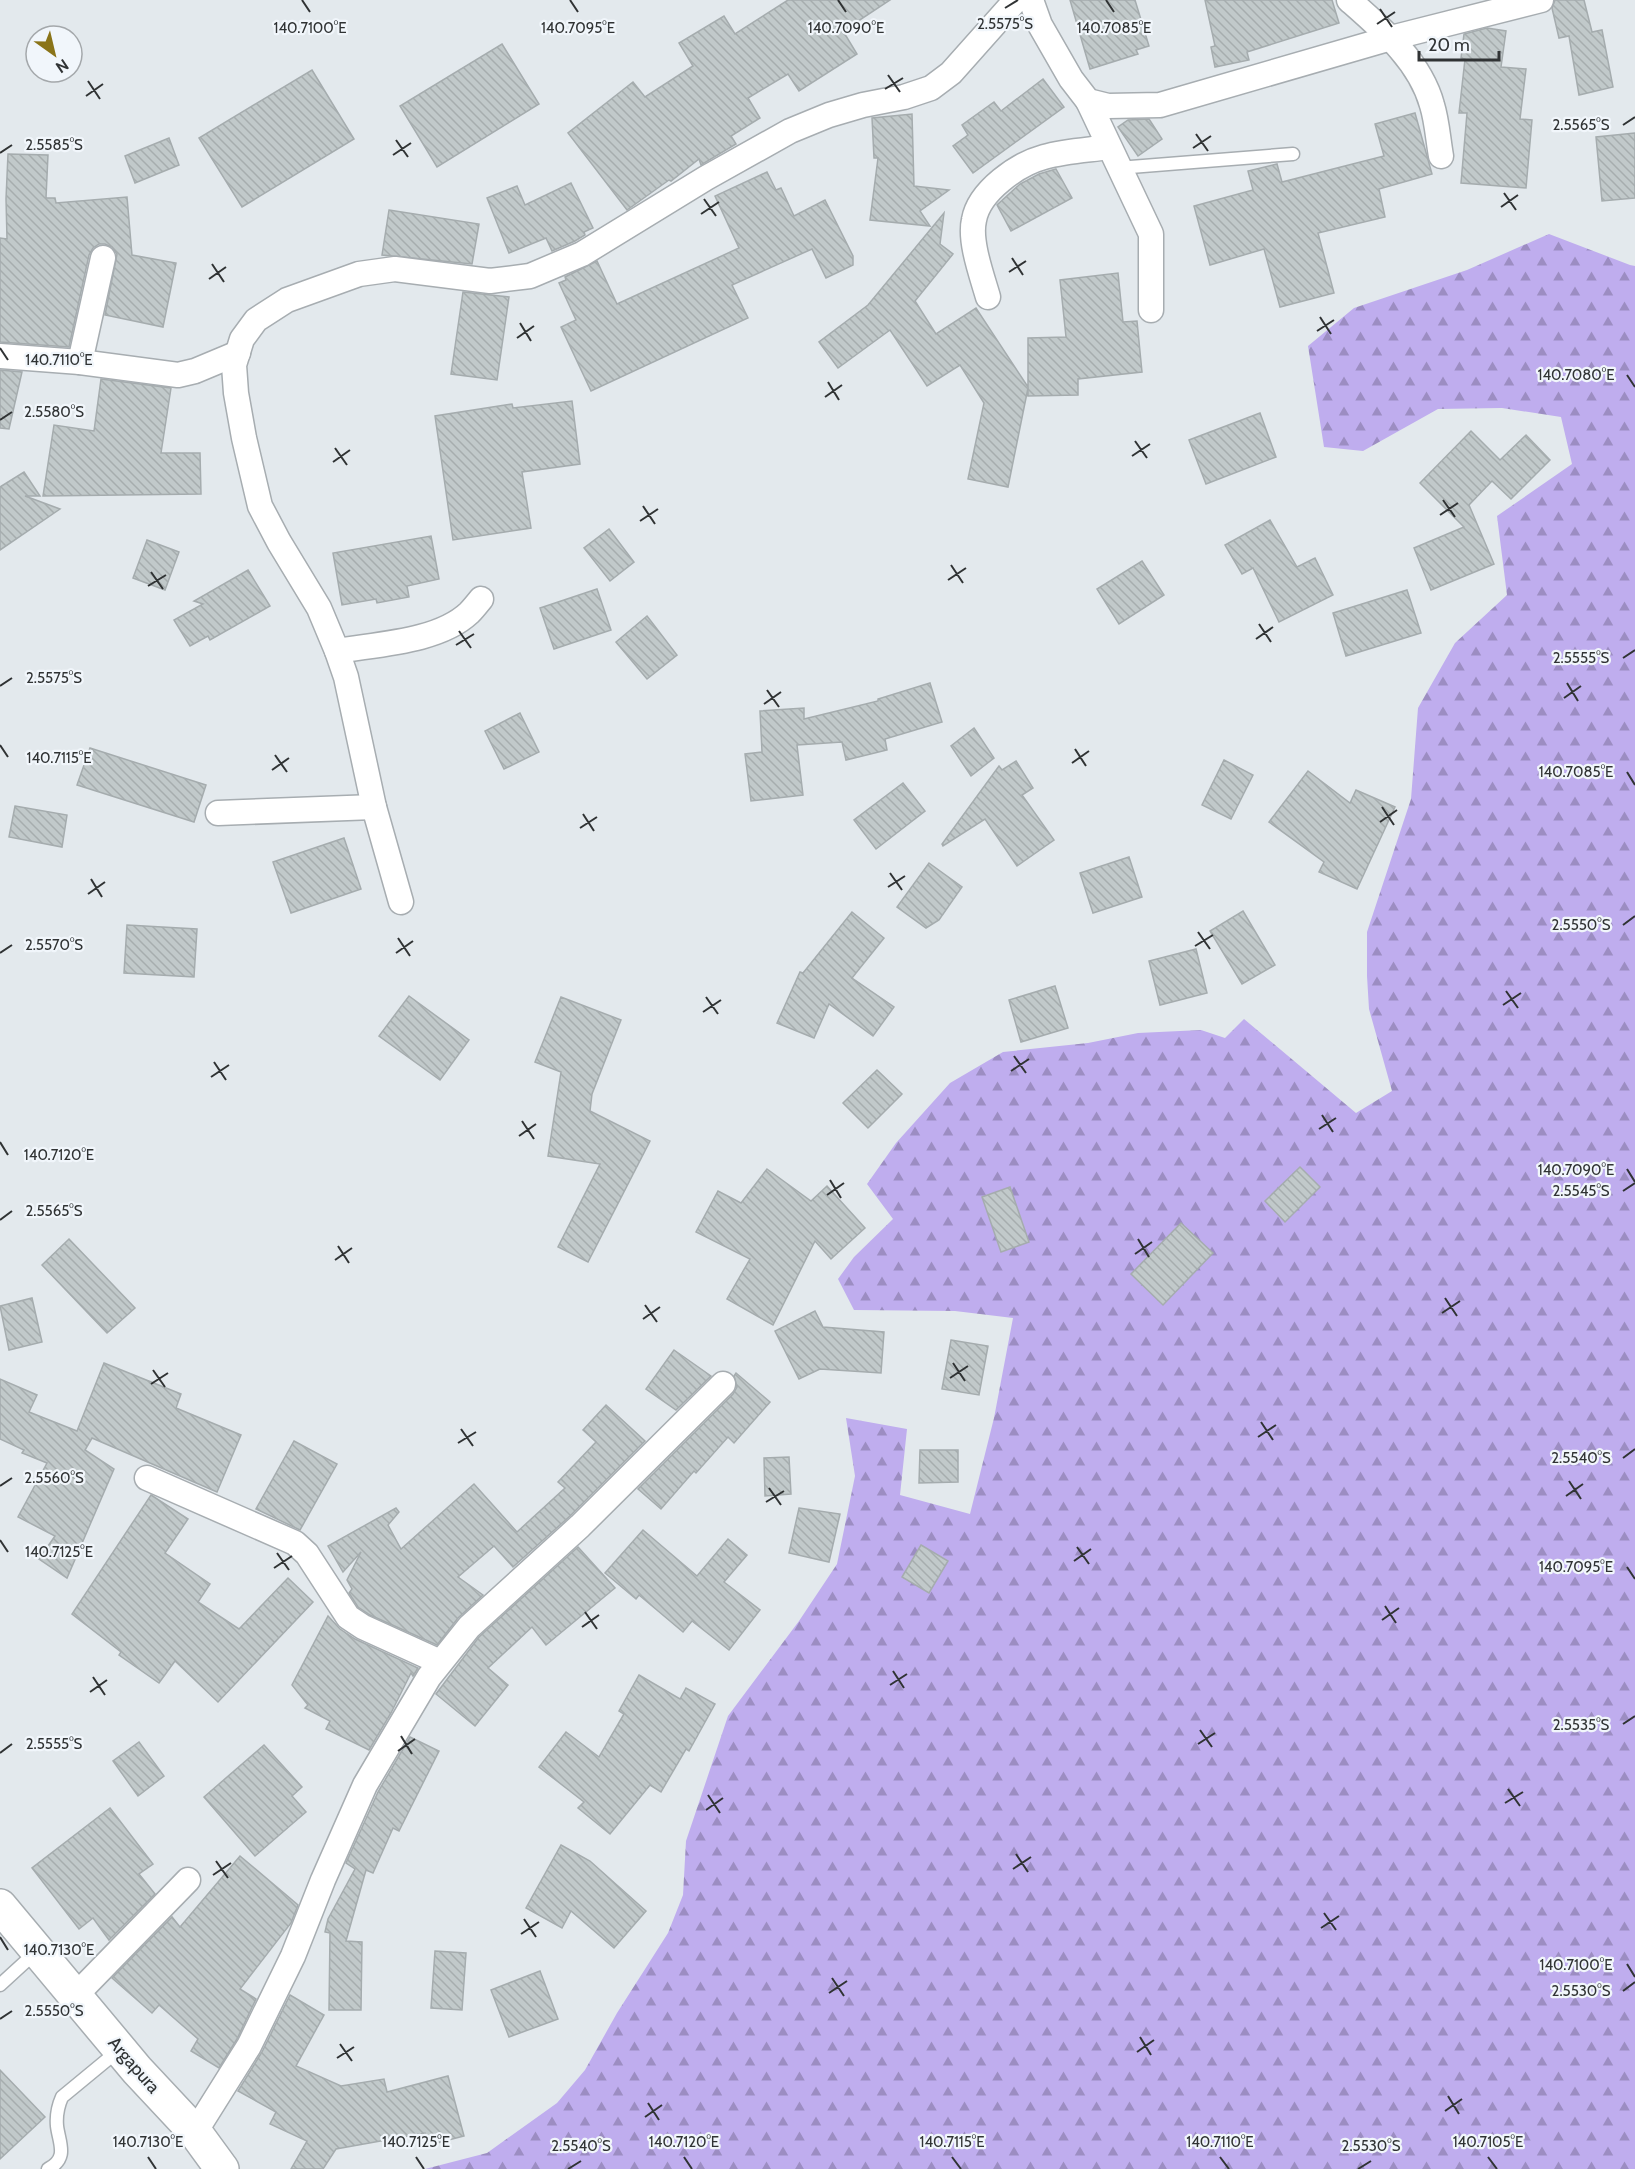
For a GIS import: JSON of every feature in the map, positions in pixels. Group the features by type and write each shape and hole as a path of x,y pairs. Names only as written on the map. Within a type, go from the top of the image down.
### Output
{"highway":[{"name":"Argapura","path":"0,1906 120,2049 195,2132 222,2169"}],"street":[{"path":"400,902 374,807 346,677 337,651 319,608 260,506 246,450 236,393 234,366 242,339 256,320 279,305 321,286 359,274 395,269 490,281 530,276 582,254 706,178 790,131 829,115 931,88 951,73 1016,0"},
{"path":"1031,0 1040,25 1064,68 1088,101 1151,234 1151,310"},
{"path":"1349,0 1391,38 1414,67 1432,104 1441,156"},
{"path":"1088,101 1108,106 1160,105 1391,38 1541,0"},
{"path":"988,297 975,250 974,220 985,196 1004,177 1043,157 1113,157"},
{"path":"80,362 103,258"},
{"path":"0,356 80,362 178,375 195,371 238,353"},
{"path":"337,651 441,631 468,614 481,599"},
{"path":"218,813 374,807"},
{"path":"195,2132 249,2046 293,1956 322,1880 365,1785 429,1677 469,1628 580,1526 723,1383"},
{"path":"147,1478 295,1543 307,1554 348,1617 363,1627 440,1662"},
{"path":"75,1996 188,1880"}],"lane":[{"path":"1113,157 1293,154"},
{"path":"0,1985 36,1951"},
{"path":"48,2169 56,2165 63,2149 57,2126 57,2107 62,2097 120,2049"}],"green space":[{"path":"1549,234 1635,266 1635,2169 425,2169 487,2153 557,2103 585,2070 617,2013 668,1933 683,1895 686,1841 728,1716 799,1621 837,1564 855,1476 846,1418 907,1429 900,1495 970,1514 994,1418 1013,1318 955,1311 854,1310 838,1279 854,1257 893,1219 867,1184 896,1143 950,1083 1003,1052 1088,1043 1138,1033 1201,1030 1225,1038 1244,1019 1356,1113 1392,1091 1369,1009 1367,932 1411,799 1418,708 1455,643 1507,595 1497,516 1572,464 1561,417 1502,408 1438,409 1363,451 1324,447 1308,346 1354,308 1467,270"}],"building":[{"path":"788,0 890,0 843,31 857,54 799,91 788,74 748,98 760,118 731,136 736,144 701,165 699,159 627,210 568,133 633,82 645,97 693,66 679,43 724,16 735,34"},
{"path":"1070,0 1135,0 1149,46 1136,50 1138,54 1090,69"},
{"path":"1205,0 1332,0 1339,23 1247,52 1249,60 1215,67 1211,47 1215,46"},
{"path":"1555,0 1584,0 1592,32 1602,30 1613,87 1579,95 1569,36 1559,38 1552,8"},
{"path":"1487,28 1506,31 1501,67 1526,69 1520,119 1532,120 1526,188 1461,183 1467,113 1459,113 1465,59 1461,58 1464,34"},
{"path":"502,44 539,104 437,167 400,106"},
{"path":"312,70 354,139 242,207 199,138"},
{"path":"1043,79 1064,107 973,173 953,146 968,135 962,125 994,102 1001,111"},
{"path":"1415,113 1432,174 1379,189 1385,217 1318,233 1334,293 1280,307 1264,249 1210,265 1194,206 1253,190 1248,171 1277,164 1282,182 1384,156 1375,124"},
{"path":"912,114 914,186 949,190 920,211 930,226 870,220 878,158 874,158 872,118"},
{"path":"1149,119 1162,139 1138,156 1118,127 1128,120"},
{"path":"1635,133 1635,198 1602,201 1596,137"},
{"path":"169,138 179,165 135,183 125,156"},
{"path":"8,154 48,155 46,198 55,198 56,203 127,197 132,255 176,263 163,327 105,315 117,254 112,247 99,244 89,255 69,347 0,342 0,238 7,239"},
{"path":"1056,169 1072,198 1011,231 997,205 1020,184 1039,174"},
{"path":"767,172 776,190 781,188 794,216 825,200 853,256 853,265 826,278 812,249 732,285 748,318 591,391 561,327 576,320 559,283 566,280 565,277 597,261 617,304 739,248 715,196"},
{"path":"571,183 593,228 584,232 585,235 575,241 552,251 546,238 509,253 487,198 517,186 525,205"},
{"path":"389,210 479,224 472,264 382,255"},
{"path":"944,213 940,244 953,254 915,301 936,334 976,308 1028,387 1028,338 1066,337 1060,280 1118,273 1123,322 1137,321 1142,372 1078,379 1078,395 1028,396 1028,388 1008,487 968,479 984,403 960,365 927,386 890,330 838,368 819,342 868,305"},
{"path":"463,292 509,297 497,380 451,374"},
{"path":"0,370 22,372 9,429 0,428"},
{"path":"101,379 171,388 161,453 200,453 201,494 43,496 54,425 94,431"},
{"path":"572,401 580,464 522,472 531,528 453,540 435,416 512,404 513,408"},
{"path":"1260,413 1276,457 1206,484 1189,440"},
{"path":"1471,431 1500,460 1526,435 1550,460 1511,499 1492,481 1469,505 1494,564 1431,590 1414,548 1464,527 1420,483"},
{"path":"24,472 40,496 25,496 60,509 0,550 0,487"},
{"path":"1270,520 1297,567 1315,558 1333,595 1279,622 1253,568 1242,574 1225,545"},
{"path":"609,529 634,562 610,581 584,548"},
{"path":"431,536 439,579 407,586 409,597 377,603 376,599 342,605 333,553"},
{"path":"147,540 179,552 165,590 133,578"},
{"path":"1142,561 1164,595 1119,624 1097,589"},
{"path":"248,570 270,606 210,640 208,636 190,646 174,620 203,604 194,601"},
{"path":"597,589 611,630 554,649 540,608"},
{"path":"1407,590 1421,633 1346,656 1333,613"},
{"path":"647,616 677,655 647,679 616,642"},
{"path":"930,683 942,722 885,739 887,750 846,760 842,742 797,745 803,795 751,801 745,754 762,752 760,711 804,708 804,719 878,701 878,699"},
{"path":"520,713 539,752 504,769 485,731"},
{"path":"974,728 994,758 971,776 951,746"},
{"path":"90,748 206,785 194,822 77,785"},
{"path":"1224,760 1253,775 1231,819 1202,805"},
{"path":"1016,761 1033,788 1022,795 1054,840 1017,866 985,819 943,846 942,844 999,766 1002,770"},
{"path":"1308,771 1350,803 1356,790 1395,807 1357,889 1319,872 1324,862 1269,822"},
{"path":"903,783 925,811 876,849 854,820"},
{"path":"15,806 67,815 62,847 9,837"},
{"path":"344,838 361,889 291,913 273,862"},
{"path":"1129,857 1142,897 1093,913 1080,873"},
{"path":"929,863 962,887 939,920 926,928 897,907"},
{"path":"1243,911 1275,965 1242,984 1210,931"},
{"path":"852,912 884,938 852,978 894,1007 873,1036 829,1004 814,1038 777,1023 800,972 803,973"},
{"path":"127,925 197,929 194,977 124,973"},
{"path":"1196,949 1207,993 1160,1005 1149,961"},
{"path":"1055,986 1068,1028 1021,1042 1009,1000"},
{"path":"409,996 469,1040 440,1080 379,1036"},
{"path":"561,997 621,1020 592,1094 590,1111 650,1141 588,1262 558,1247 600,1164 548,1156 561,1072 535,1062"},
{"path":"877,1070 902,1094 868,1128 843,1103"},
{"path":"1300,1167 1320,1187 1285,1222 1265,1201"},
{"path":"767,1169 811,1201 827,1186 865,1228 831,1259 815,1241 773,1325 727,1299 750,1259 696,1232 718,1191 741,1203"},
{"path":"1010,1187 1029,1242 1001,1252 982,1197"},
{"path":"1181,1223 1213,1253 1163,1305 1131,1274"},
{"path":"69,1239 135,1308 107,1333 42,1265"},
{"path":"32,1298 42,1342 9,1350 0,1306"},
{"path":"815,1311 823,1327 884,1332 881,1373 820,1369 799,1379 775,1331"},
{"path":"951,1340 988,1346 979,1395 942,1389"},
{"path":"674,1350 711,1376 676,1410 646,1389"},
{"path":"104,1363 181,1394 176,1408 241,1435 217,1492 92,1438 85,1450 114,1469 67,1578 39,1559 55,1536 18,1517 47,1463 22,1453 24,1450 0,1439 0,1379 37,1395 29,1412 77,1431"},
{"path":"736,1373 770,1402 734,1443 728,1437 661,1509 638,1489 733,1394 737,1387 734,1376"},
{"path":"606,1405 645,1441 570,1516 513,1567 494,1546 458,1577 483,1595 458,1618 437,1645 370,1615 358,1607 349,1593 352,1589 347,1580 361,1552 343,1572 328,1546 396,1508 399,1512 388,1525 401,1549 474,1484 517,1532 565,1488 558,1482 596,1442 583,1430"},
{"path":"294,1441 337,1464 300,1530 256,1509"},
{"path":"920,1450 958,1450 958,1482 919,1483"},
{"path":"789,1457 791,1494 765,1496 764,1458"},
{"path":"151,1495 188,1519 165,1553 210,1584 198,1602 239,1629 288,1578 313,1602 218,1702 175,1661 159,1683 119,1655 121,1652 72,1614"},
{"path":"799,1508 840,1514 829,1562 789,1553"},
{"path":"643,1530 697,1576 728,1539 747,1555 724,1582 760,1610 729,1650 692,1621 683,1632 639,1595 636,1599 605,1573"},
{"path":"921,1545 948,1561 929,1593 902,1577"},
{"path":"578,1547 615,1588 546,1645 532,1627 488,1668 508,1685 475,1726 436,1694 479,1637"},
{"path":"328,1616 340,1629 355,1639 418,1668 413,1676 411,1673 369,1750 326,1729 330,1721 305,1708 308,1705 292,1685"},
{"path":"639,1675 680,1699 686,1688 715,1704 689,1751 686,1749 661,1792 650,1785 610,1834 578,1808 584,1802 539,1767 566,1732 599,1757 624,1714 619,1711"},
{"path":"410,1737 439,1751 399,1831 393,1828 373,1873 366,1870 346,1941 362,1942 361,2010 329,2010 330,1933 325,1932 328,1919 355,1869 346,1863 378,1792"},
{"path":"139,1742 164,1776 138,1796 113,1761"},
{"path":"264,1745 302,1787 292,1796 306,1812 255,1856 204,1797"},
{"path":"110,1808 153,1864 139,1874 155,1894 109,1940 93,1918 79,1929 32,1868"},
{"path":"561,1845 590,1861 646,1911 614,1948 571,1911 562,1928 526,1908"},
{"path":"240,1856 298,1905 291,1923 240,1989 256,1999 237,2039 219,2068 191,2051 198,2039 159,2005 152,2013 112,1978 172,1917 180,1927"},
{"path":"435,1951 466,1953 462,2010 431,2008"},
{"path":"540,1971 558,2019 509,2037 491,1990"},
{"path":"290,1995 324,2015 296,2066 341,2086 384,2079 387,2092 448,2076 464,2136 429,2145 425,2133 336,2149 323,2169 291,2169 307,2141 270,2124 276,2112 238,2091 262,2052"},
{"path":"0,2070 45,2117 0,2159"}]}
